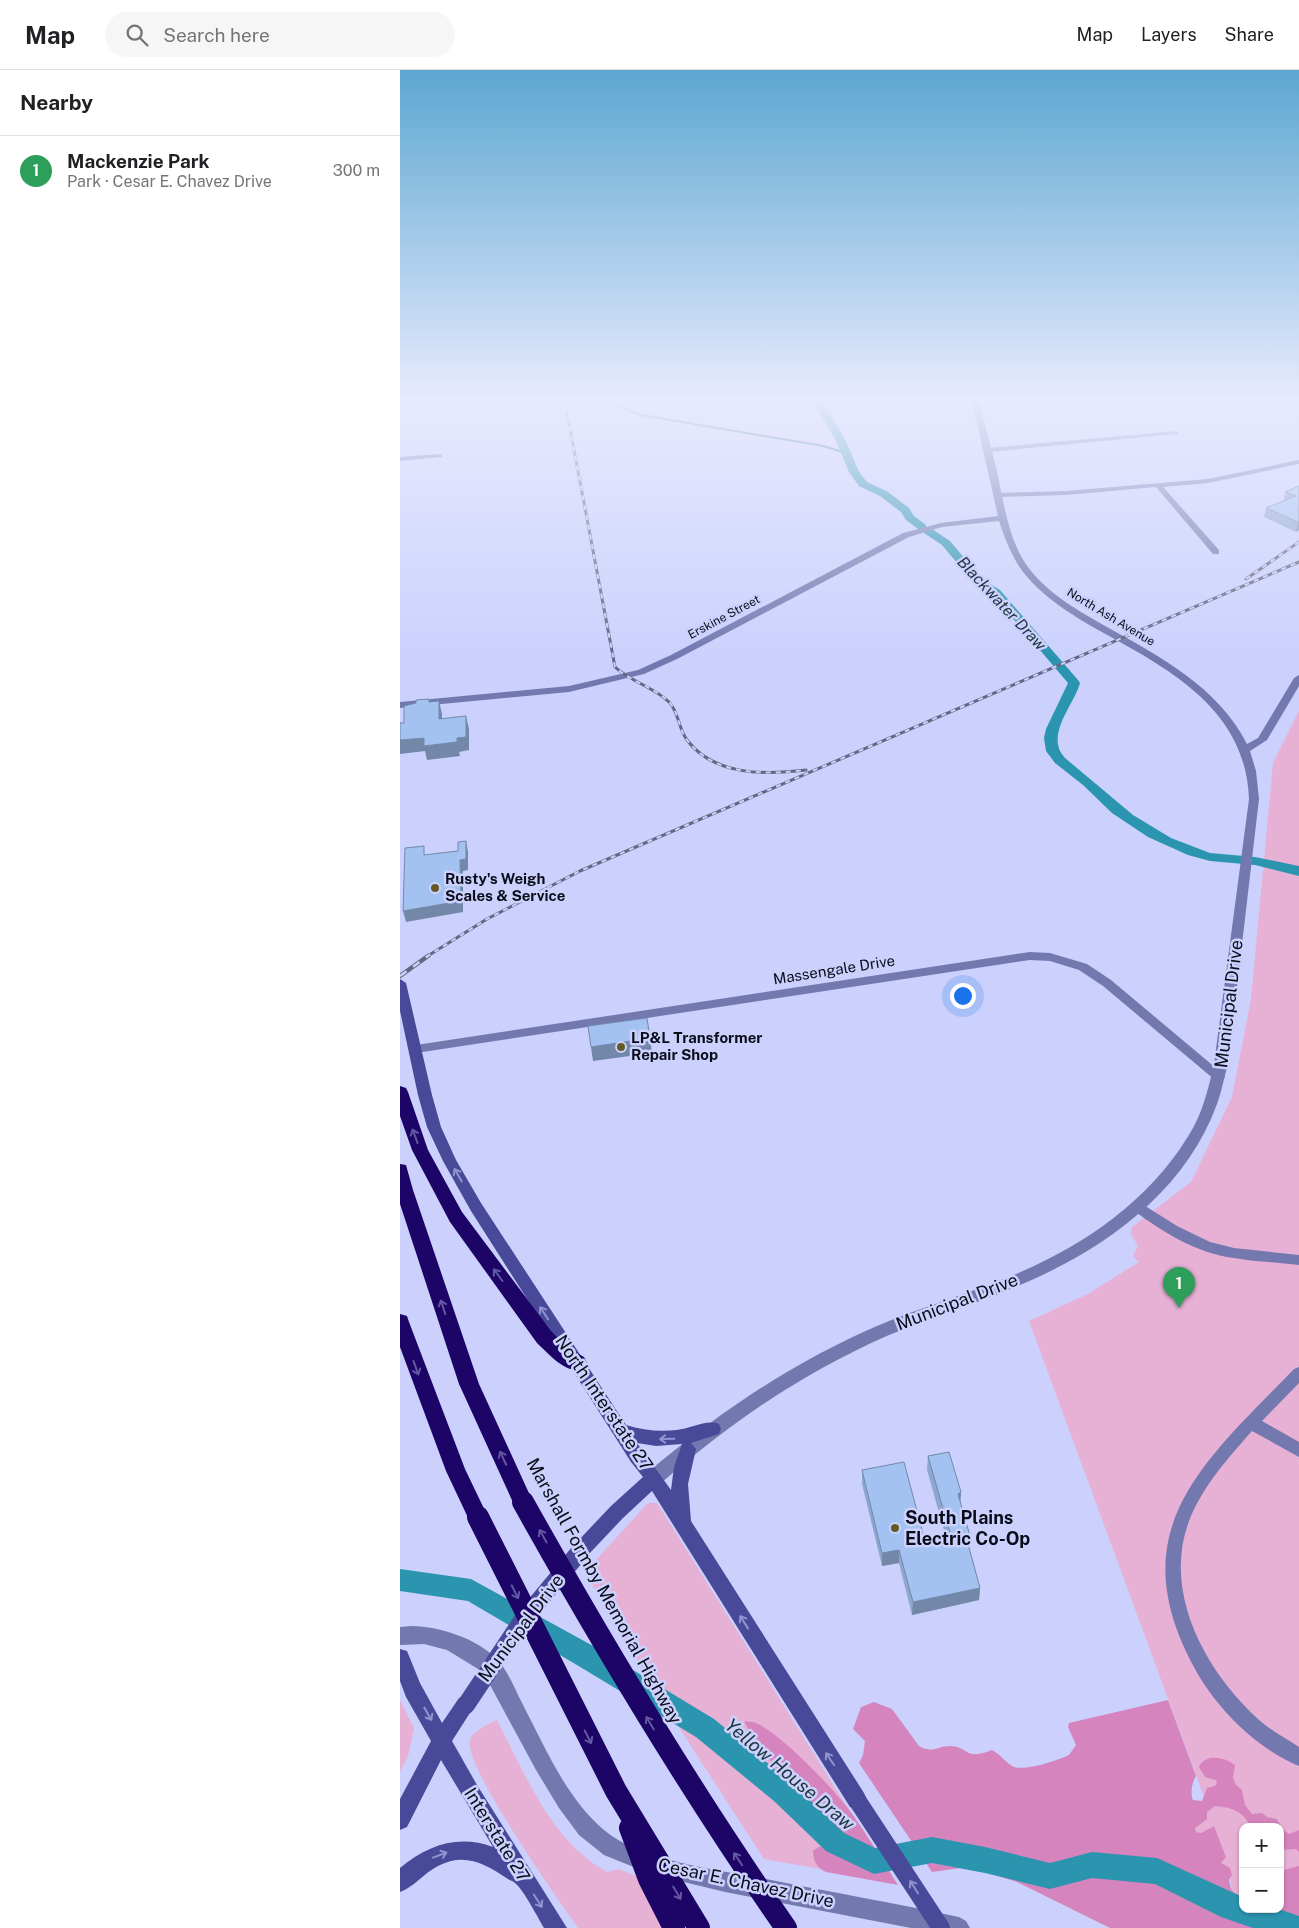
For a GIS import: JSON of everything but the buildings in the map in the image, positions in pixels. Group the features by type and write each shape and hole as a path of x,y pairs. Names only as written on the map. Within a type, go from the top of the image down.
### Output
{"highway":[{"path":"400,1092 420,1150 456,1218 544,1337 560,1354 576,1363"},
{"name":"Marshall Formby Memorial Highway","path":"400,1170 404,1190 469,1384 523,1502 659,1738 715,1825 786,1928"},
{"path":"400,1322 456,1471 478,1517 616,1791 698,1928"},
{"path":"616,1791 649,1879 674,1928"}],"main road":[{"name":"North Interstate 27","path":"400,983 425,1095 434,1127 450,1162 476,1207 576,1363 654,1478 857,1800 941,1928"},
{"path":"621,1431 632,1435 668,1440 692,1437 714,1429"},
{"path":"685,1528 680,1507 678,1480 680,1469 688,1450"},
{"name":"Municipal Drive","path":"400,1820 442,1739 522,1621 582,1549 616,1512 654,1478"},
{"path":"400,1658 413,1690 442,1739"},
{"name":"Interstate 27","path":"442,1739 470,1792 556,1928"},
{"path":"400,1882 415,1867 452,1850 467,1850 491,1856 521,1875"}],"street":[{"name":"North Ash Avenue","path":"995,484 1012,547 1027,571 1038,583 1076,613 1159,660 1184,677 1220,711 1236,732 1245,750"},
{"path":"997,495 1066,493 1174,484"},
{"path":"1158,485 1216,552"},
{"name":"Erskine Street","path":"402,706 568,689 638,673 674,657 906,535 942,525 1003,518"},
{"path":"1245,750 1262,740 1299,678"},
{"name":"Municipal Drive","path":"654,1478 714,1429 756,1398 808,1367 899,1323 1037,1271 1093,1241 1139,1207 1170,1174 1186,1153 1209,1109 1219,1077 1247,859 1254,786 1245,750"},
{"name":"Massengale Drive","path":"416,1049 1030,956 1050,957 1083,967 1107,983 1219,1077"},
{"path":"1139,1207 1174,1233 1207,1246 1233,1253 1273,1255 1299,1260"},
{"path":"1299,1373 1228,1447 1199,1487 1181,1521 1174,1554 1176,1592 1184,1626 1193,1648 1210,1677 1253,1726 1299,1757"},
{"path":"1251,1423 1299,1450"},
{"name":"Cesar E. Chavez Drive","path":"400,1636 430,1636 454,1642 472,1651 490,1664 562,1797 579,1819 595,1835 614,1849 671,1869 710,1879 960,1928"}],"shaded area":[{"path":"1299,711 1299,1928 1284,1913 1284,1823 1239,1823 1239,1897 1233,1891 1229,1875 1221,1863 1226,1857 1214,1826 1201,1833 1196,1832 1195,1828 1209,1810 1029,1321 1088,1294 1139,1262 1133,1256 1138,1246 1131,1234 1132,1227 1191,1182 1232,1097 1251,999 1273,763"},
{"path":"649,1503 657,1503 849,1810 784,1742 757,1723 756,1743 835,1835 832,1844 818,1847 813,1851 813,1856 820,1869 764,1859 650,1681 585,1572"},
{"path":"400,1700 414,1728 408,1756 400,1772"},
{"path":"1168,1700 1196,1776 1192,1788 1193,1800 1202,1801 1207,1788 1215,1786 1217,1783 1216,1780 1205,1777 1199,1767 1210,1758 1221,1758 1235,1765 1233,1778 1236,1785 1242,1790 1245,1805 1252,1814 1262,1813 1267,1817 1277,1819 1279,1823 1248,1823 1238,1812 1229,1808 1215,1806 1207,1812 1207,1819 1195,1828 1196,1832 1201,1833 1214,1826 1226,1857 1221,1863 1230,1868 1232,1875 1229,1880 1231,1887 1233,1892 1239,1896 1239,1913 1284,1913 1284,1870 1299,1866 1299,1928 1110,1928 1017,1882 985,1872 961,1868 932,1872 859,1763 863,1755 865,1741 853,1729 861,1707 874,1702 892,1709 919,1746 932,1750 946,1746 957,1747 972,1754 992,1750 1014,1767 1026,1768 1069,1755 1076,1745 1068,1727 1069,1723"},
{"path":"497,1720 529,1784 555,1825 587,1859 607,1872 619,1869 638,1877 663,1928 578,1928 514,1833 481,1776 472,1754 470,1740 474,1733"},
{"path":"744,1721 754,1722 778,1737 832,1789 850,1811 898,1885 826,1872 818,1866 813,1851 818,1847 832,1844 835,1835 833,1831 812,1810 776,1767"},
{"path":"1284,1830 1289,1834 1299,1830 1299,1852 1296,1849 1284,1850"}],"waterway":[{"name":"Blackwater Draw","path":"863,484 884,494 905,510 910,518 922,527"},
{"name":"Blackwater Draw","path":"928,531 946,543 977,580 996,592 1074,683 1072,691 1056,721 1051,738 1051,746 1060,761 1088,782 1117,810 1141,827 1179,847 1210,857 1255,861 1299,871"},
{"name":"Yellow House Draw","path":"400,1580 471,1590 586,1656 705,1728 783,1792 835,1842 874,1861 932,1850 985,1860 1050,1876 1092,1865 1157,1871 1231,1907 1294,1928"}],"railway":[{"path":"580,484 615,667 669,702 675,710 687,740 698,752 711,761 726,767 757,772 806,770"},
{"path":"1246,579 1299,542"},
{"path":"426,957 487,919 580,871 1299,562"},
{"path":"400,976 428,956"}],"place":[{"name":"Rusty's Weigh Scales & Service","path":"435,888"},
{"name":"LP&L Transformer Repair Shop","path":"621,1047"},
{"name":"Mackenzie Park","path":"1179,1308"},
{"name":"South Plains Electric Co-Op","path":"895,1528"}]}
